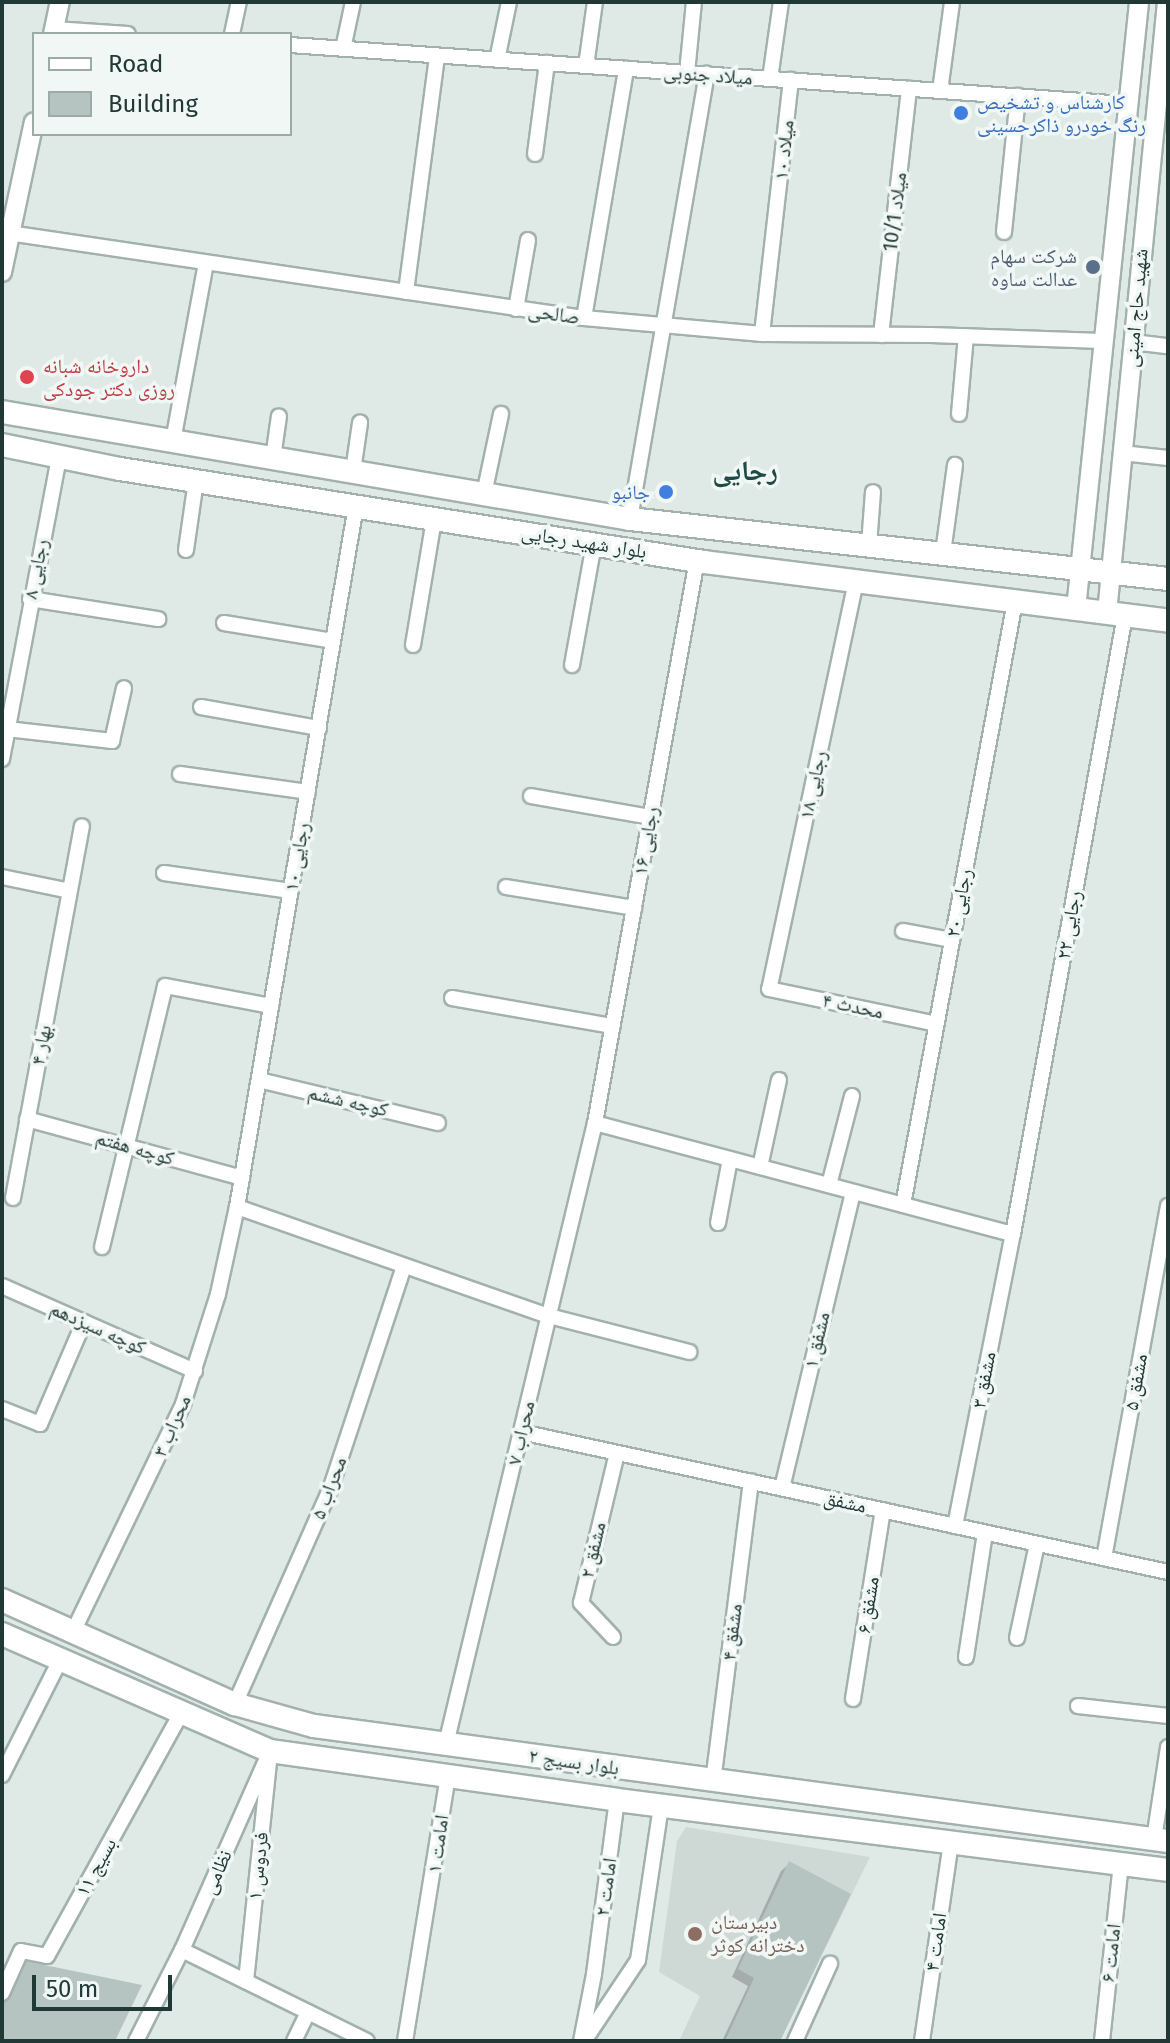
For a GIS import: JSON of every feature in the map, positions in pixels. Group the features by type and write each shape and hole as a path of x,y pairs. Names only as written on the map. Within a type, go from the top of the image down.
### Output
{"main road":[{"name":"بلوار شهید رجایی","path":"2,412 630,519 1168,579"},
{"name":"بلوار شهید رجایی","path":"2,445 196,481 697,560 1168,621"},
{"name":"بلوار بسیج ۲","path":"2,1600 235,1704 279,1718 713,1782 1161,1840"},
{"name":"بلوار بسیج ۲","path":"2,1634 180,1715 270,1751 661,1806 1168,1870"},
{"path":"270,1751 279,1718"}],"street":[{"path":"60,2 54,31 79,32"},
{"path":"232,32 239,2"},
{"path":"343,49 353,2"},
{"path":"497,60 509,2"},
{"path":"586,66 595,2"},
{"path":"687,73 694,2"},
{"path":"770,79 781,2"},
{"path":"940,91 952,2"},
{"name":"شهید حاج امینی","path":"1076,609 1126,104 1139,2"},
{"name":"شهید حاج امینی","path":"1116,614 1112,571 1116,517 1163,72 1167,2"},
{"name":"میلاد جنوبی","path":"292,45 1126,104"},
{"path":"406,292 437,56"},
{"path":"535,154 547,63"},
{"path":"584,318 626,69"},
{"path":"630,519 707,74"},
{"name":"میلاد ۱۰","path":"762,334 791,80"},
{"name":"میلاد 10/1","path":"881,335 909,89"},
{"path":"1004,232 1018,96"},
{"path":"2,272 6,233 32,130"},
{"name":"صالحی","path":"6,233 516,309 665,326 762,334 1102,341"},
{"path":"516,309 528,240"},
{"path":"173,441 206,263"},
{"path":"959,414 966,336"},
{"path":"1133,342 1168,346"},
{"path":"484,494 501,414"},
{"path":"273,458 279,416"},
{"path":"353,471 360,423"},
{"path":"1122,453 1168,458"},
{"name":"رجایی ۸","path":"2,759 59,456"},
{"path":"943,553 955,465"},
{"path":"186,550 196,481"},
{"path":"869,545 873,492"},
{"name":"رجایی ۱۰","path":"237,1207 356,506"},
{"path":"1085,514 1100,525 1116,517"},
{"path":"413,645 434,519"},
{"path":"572,665 594,544"},
{"name":"رجایی ۱۶","path":"595,1123 697,560"},
{"name":"رجایی ۱۸","path":"769,989 856,581"},
{"path":"30,599 158,619"},
{"name":"رجایی ۲۰","path":"903,1205 1015,601"},
{"name":"رجایی ۲۲","path":"1013,1234 1116,614"},
{"path":"224,623 333,641"},
{"path":"7,729 112,741 124,688"},
{"path":"201,707 319,728"},
{"path":"180,774 308,792"},
{"path":"531,796 650,817"},
{"name":"بهار ۴","path":"13,1198 82,826"},
{"path":"164,873 291,891"},
{"path":"2,877 70,891"},
{"path":"506,887 634,908"},
{"path":"903,931 952,940"},
{"path":"102,1247 165,986 271,1006"},
{"name":"محدث ۴","path":"769,989 936,1024"},
{"path":"452,998 613,1026"},
{"name":"کوچه ششم","path":"259,1080 438,1123"},
{"path":"760,1167 779,1080"},
{"path":"829,1185 852,1096"},
{"name":"کوچه هفتم","path":"27,1119 242,1178"},
{"path":"595,1123 1013,1234"},
{"name":"محراب ۷","path":"446,1744 595,1123"},
{"path":"718,1223 730,1159"},
{"name":"مشفق ۱","path":"782,1488 853,1192"},
{"name":"مشفق ۵","path":"1104,1558 1168,1206"},
{"path":"237,1207 549,1316 689,1352"},
{"name":"محراب ۳","path":"73,1632 183,1404 218,1294 237,1207"},
{"name":"مشفق ۳","path":"955,1526 1013,1234"},
{"name":"محراب ۵","path":"235,1704 330,1490 404,1266"},
{"name":"کوچه سیزدهم","path":"2,1286 195,1371"},
{"path":"2,1409 40,1424 84,1322"},
{"name":"مشفق","path":"521,1432 1168,1572"},
{"name":"مشفق ۲","path":"613,1637 581,1603 617,1453"},
{"name":"مشفق ۴","path":"713,1782 751,1481"},
{"name":"مشفق ۶","path":"853,1699 883,1510"},
{"path":"966,1657 985,1533"},
{"path":"1017,1638 1037,1544"},
{"path":"2,1775 60,1660"},
{"path":"1078,1706 1168,1716"},
{"name":"۱۱ بسیج","path":"2,1993 21,1951 47,1956 180,1715"},
{"path":"1161,1840 1168,1747"},
{"name":"نظامی","path":"136,2041 182,1950 270,1751"},
{"name":"فردوس ۱","path":"246,1981 270,1751"},
{"name":"امامت ۱","path":"405,2041 448,1776"},
{"name":"امامت ۲","path":"582,2041 617,1800"},
{"path":"582,2041 638,1960 661,1806"},
{"path":"1076,1858 1079,1829"},
{"name":"امامت ۴","path":"922,2041 951,1842"},
{"name":"امامت ۶","path":"1102,2041 1121,1864"},
{"path":"182,1950 367,2041"},
{"path":"795,2041 830,1964"},
{"path":"294,2041 308,2012"}],"shaded area":[{"path":"686,1827 870,1857 780,2041 679,2041 700,1996 659,1972 677,1841"}],"building":[{"path":"789,1861 851,1894 780,2041 725,2041 754,1978 738,1969"},
{"path":"25,1961 142,1985 115,2041 2,2041 2,2010"}],"place":[{"name":"کارشناس و تشخیص رنگ خودرو ذاکرحسینی","path":"961,113"},
{"name":"شرکت سهام عدالت ساوه","path":"1093,267"},
{"name":"داروخانه شبانه روزی دکتر جودکی","path":"27,377"},
{"name":"جانبو","path":"666,492"},
{"name":"دبیرستان دخترانه کوثر","path":"695,1934"}],"district":[{"name":"رجایی","path":"745,471"}]}
